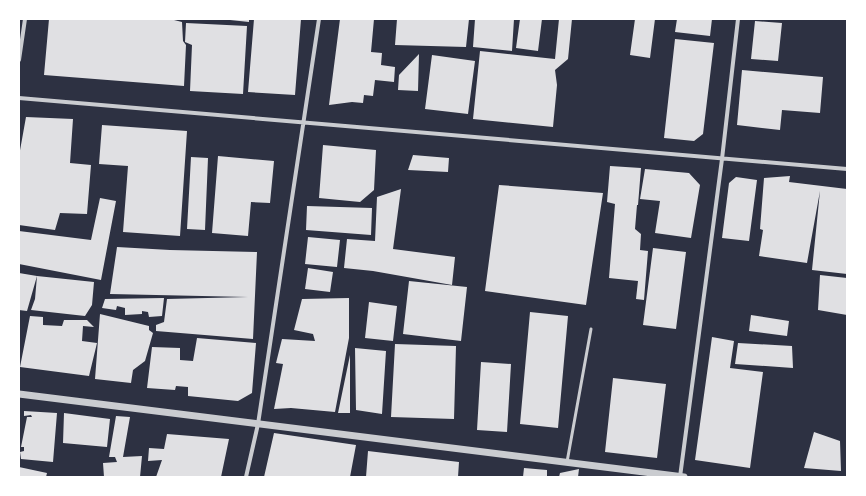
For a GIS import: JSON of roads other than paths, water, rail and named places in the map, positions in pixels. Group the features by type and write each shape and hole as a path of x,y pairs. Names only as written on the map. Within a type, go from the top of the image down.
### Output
{"street":[{"path":"19,60 25,19"},
{"path":"246,477 258,424 319,19"},
{"path":"680,477 722,159 738,19"},
{"path":"19,98 847,169"},
{"path":"19,394 684,477"}],"lane":[{"path":"567,462 591,329"}]}
